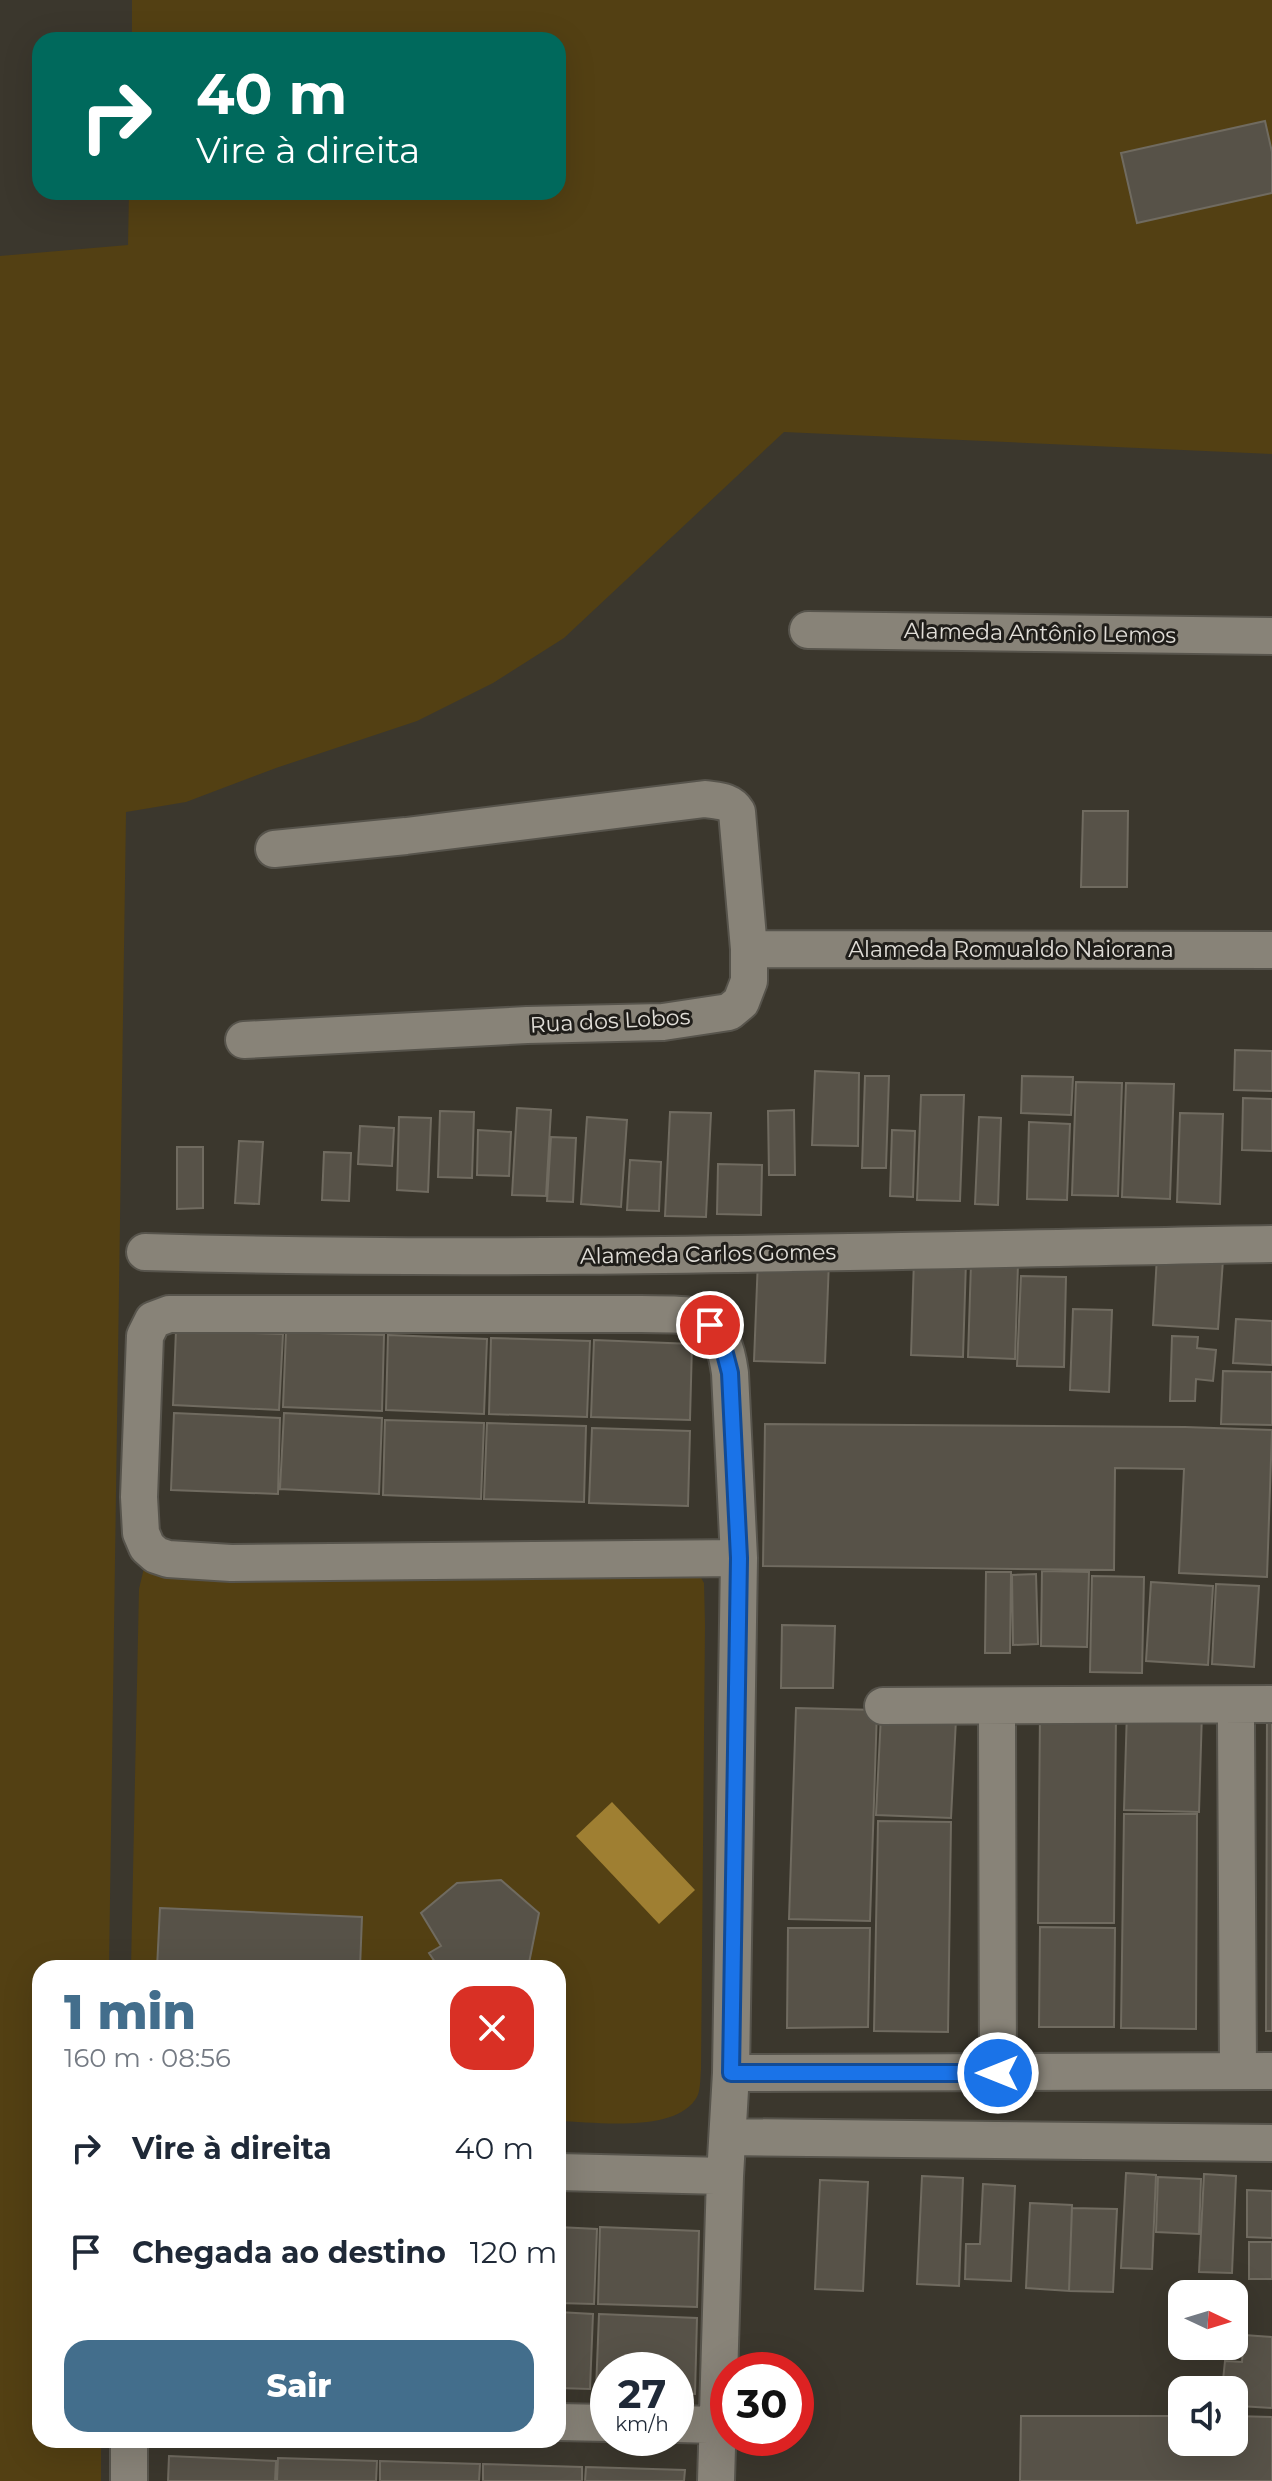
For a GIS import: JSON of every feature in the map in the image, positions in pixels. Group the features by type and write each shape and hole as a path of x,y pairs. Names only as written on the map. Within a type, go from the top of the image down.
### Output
{"street":[{"name":"Alameda Antônio Lemos","path":"808,630 1272,636"},
{"name":"Rua dos Lobos","path":"244,1040 527,1025 663,1022 729,1012 741,1002 749,981 737,812 733,806 722,801 705,799 274,849"},
{"name":"Alameda Romualdo Naiorana","path":"749,949 1272,950"},
{"name":"Alameda Carlos Gomes","path":"145,1252 624,1256 1272,1244"},
{"path":"720,2352 731,2073 739,1558 727,1355 721,1338 710,1325 694,1315 169,1314 153,1320 147,1330 139,1520 147,1547 156,1555 168,1559 231,1563 739,1558"},
{"path":"883,1706 1272,1704"},
{"path":"997,1721 998,2073"},
{"path":"731,2073 1255,2071 1236,1722"},
{"path":"728,2137 1272,2143"},
{"path":"566,2172 725,2176"},
{"path":"566,2422 590,2423"},
{"path":"129,2448 129,2481"},
{"path":"716,2481 717,2456"}],"shaded area":[{"path":"132,0 1272,0 1272,454 784,432 564,638 493,683 417,721 186,802 126,812 109,1960 32,1960 32,2448 101,2448 101,2481 0,2481 0,256 128,245 129,200 566,200 566,32 132,32"},
{"path":"164,1551 695,1567 704,1583 705,1625 701,2070 695,2100 684,2110 651,2121 566,2121 566,1960 131,1960 139,1589 144,1568"},
{"path":"612,1802 695,1890 659,1924 576,1836"}],"building":[{"path":"1265,121 1272,152 1272,193 1137,223 1121,153"},
{"path":"1083,811 1128,811 1127,887 1081,887"},
{"path":"1235,1050 1272,1051 1272,1091 1234,1090"},
{"path":"815,1071 859,1073 858,1146 812,1145"},
{"path":"865,1076 889,1076 886,1168 862,1168"},
{"path":"1022,1076 1073,1077 1071,1115 1021,1113"},
{"path":"1076,1082 1122,1083 1118,1196 1072,1195"},
{"path":"1126,1083 1174,1084 1170,1199 1122,1197"},
{"path":"921,1095 964,1095 960,1201 917,1200"},
{"path":"1243,1098 1272,1099 1272,1151 1242,1150"},
{"path":"517,1108 551,1110 546,1196 512,1195"},
{"path":"794,1110 795,1175 769,1175 768,1111"},
{"path":"440,1111 474,1112 472,1178 438,1177"},
{"path":"670,1112 711,1113 706,1217 665,1216"},
{"path":"1180,1113 1223,1114 1220,1204 1177,1202"},
{"path":"399,1117 431,1118 428,1192 397,1190"},
{"path":"587,1117 627,1120 621,1207 581,1204"},
{"path":"979,1117 1001,1118 998,1205 975,1204"},
{"path":"1029,1122 1070,1124 1067,1200 1027,1199"},
{"path":"360,1126 394,1128 392,1166 358,1164"},
{"path":"478,1130 511,1132 509,1176 477,1175"},
{"path":"892,1130 915,1131 913,1197 890,1196"},
{"path":"551,1137 576,1138 573,1202 547,1201"},
{"path":"239,1141 263,1142 259,1204 235,1203"},
{"path":"177,1147 203,1147 203,1208 177,1209"},
{"path":"324,1152 351,1153 349,1201 322,1200"},
{"path":"630,1160 661,1162 659,1211 627,1210"},
{"path":"718,1164 762,1165 761,1215 717,1214"},
{"path":"1157,1256 1223,1260 1218,1329 1153,1325"},
{"path":"758,1259 829,1261 825,1363 754,1361"},
{"path":"914,1259 966,1261 963,1357 911,1355"},
{"path":"971,1263 1018,1264 1015,1359 968,1357"},
{"path":"1021,1276 1066,1277 1064,1367 1017,1366"},
{"path":"1073,1309 1112,1310 1109,1392 1070,1390"},
{"path":"1236,1319 1272,1321 1272,1365 1233,1363"},
{"path":"176,1330 283,1334 279,1410 173,1405"},
{"path":"286,1332 384,1335 382,1411 283,1407"},
{"path":"388,1335 487,1339 484,1414 386,1410"},
{"path":"1172,1336 1198,1337 1197,1348 1216,1350 1213,1381 1196,1379 1195,1401 1170,1401"},
{"path":"491,1338 590,1341 587,1417 489,1414"},
{"path":"594,1340 692,1344 690,1420 591,1417"},
{"path":"1223,1371 1272,1372 1272,1425 1221,1424"},
{"path":"174,1413 280,1418 278,1494 171,1490"},
{"path":"284,1413 382,1418 379,1494 280,1489"},
{"path":"385,1420 484,1423 481,1499 383,1495"},
{"path":"487,1423 586,1426 584,1502 484,1499"},
{"path":"765,1424 1272,1430 1267,1577 1179,1573 1184,1469 1115,1468 1114,1570 763,1566"},
{"path":"592,1428 690,1431 688,1506 589,1503"},
{"path":"1042,1571 1089,1572 1087,1647 1041,1646"},
{"path":"986,1572 1011,1572 1010,1653 985,1653"},
{"path":"1036,1574 1038,1644 1013,1645 1012,1575"},
{"path":"1092,1576 1144,1577 1142,1673 1090,1672"},
{"path":"1151,1582 1213,1586 1208,1665 1146,1661"},
{"path":"1216,1584 1259,1586 1254,1667 1212,1664"},
{"path":"782,1625 835,1626 833,1688 781,1688"},
{"path":"796,1708 877,1710 870,1921 789,1919"},
{"path":"1267,1709 1272,1709 1272,2031 1266,2031"},
{"path":"1127,1710 1202,1712 1199,1812 1124,1810"},
{"path":"1040,1713 1116,1714 1114,1923 1038,1923"},
{"path":"881,1715 956,1719 951,1818 876,1815"},
{"path":"1124,1814 1197,1814 1196,2029 1121,2028"},
{"path":"878,1821 951,1822 948,2032 874,2031"},
{"path":"501,1880 539,1913 530,1960 434,1960 429,1953 441,1946 421,1913 457,1883"},
{"path":"160,1908 362,1917 360,1960 157,1960"},
{"path":"1040,1927 1115,1928 1114,2027 1039,2027"},
{"path":"788,1928 870,1928 868,2027 787,2028"},
{"path":"1126,2173 1156,2175 1152,2269 1121,2268"},
{"path":"1204,2174 1236,2176 1232,2273 1199,2272"},
{"path":"922,2176 963,2178 959,2286 917,2284"},
{"path":"1158,2177 1201,2179 1199,2234 1156,2232"},
{"path":"820,2180 868,2182 863,2291 815,2289"},
{"path":"983,2184 1015,2186 1011,2281 965,2279 966,2244 980,2244"},
{"path":"1247,2190 1272,2191 1272,2238 1247,2237"},
{"path":"1030,2203 1072,2205 1069,2291 1026,2288"},
{"path":"1072,2208 1117,2209 1113,2292 1069,2291"},
{"path":"566,2227 597,2229 594,2304 566,2303"},
{"path":"600,2227 699,2231 697,2307 598,2304"},
{"path":"1249,2242 1272,2242 1272,2279 1249,2279"},
{"path":"566,2312 593,2314 590,2389 566,2388"},
{"path":"599,2314 697,2318 695,2394 694,2352 598,2352"},
{"path":"1248,2335 1272,2337 1272,2408 1248,2407 1248,2376 1223,2376 1225,2361 1248,2360"},
{"path":"1021,2416 1168,2416 1168,2456 1248,2456 1248,2416 1272,2417 1272,2481 1020,2481"},
{"path":"169,2456 276,2461 275,2481 168,2481"},
{"path":"278,2458 377,2461 376,2481 277,2481"},
{"path":"380,2461 480,2464 479,2481 380,2481"},
{"path":"483,2464 582,2467 582,2481 483,2481"},
{"path":"586,2467 685,2470 684,2481 585,2481"}],"route":[{"path":"710,1325 721,1338 730,1373 739,1558 731,2073 998,2073"}]}
